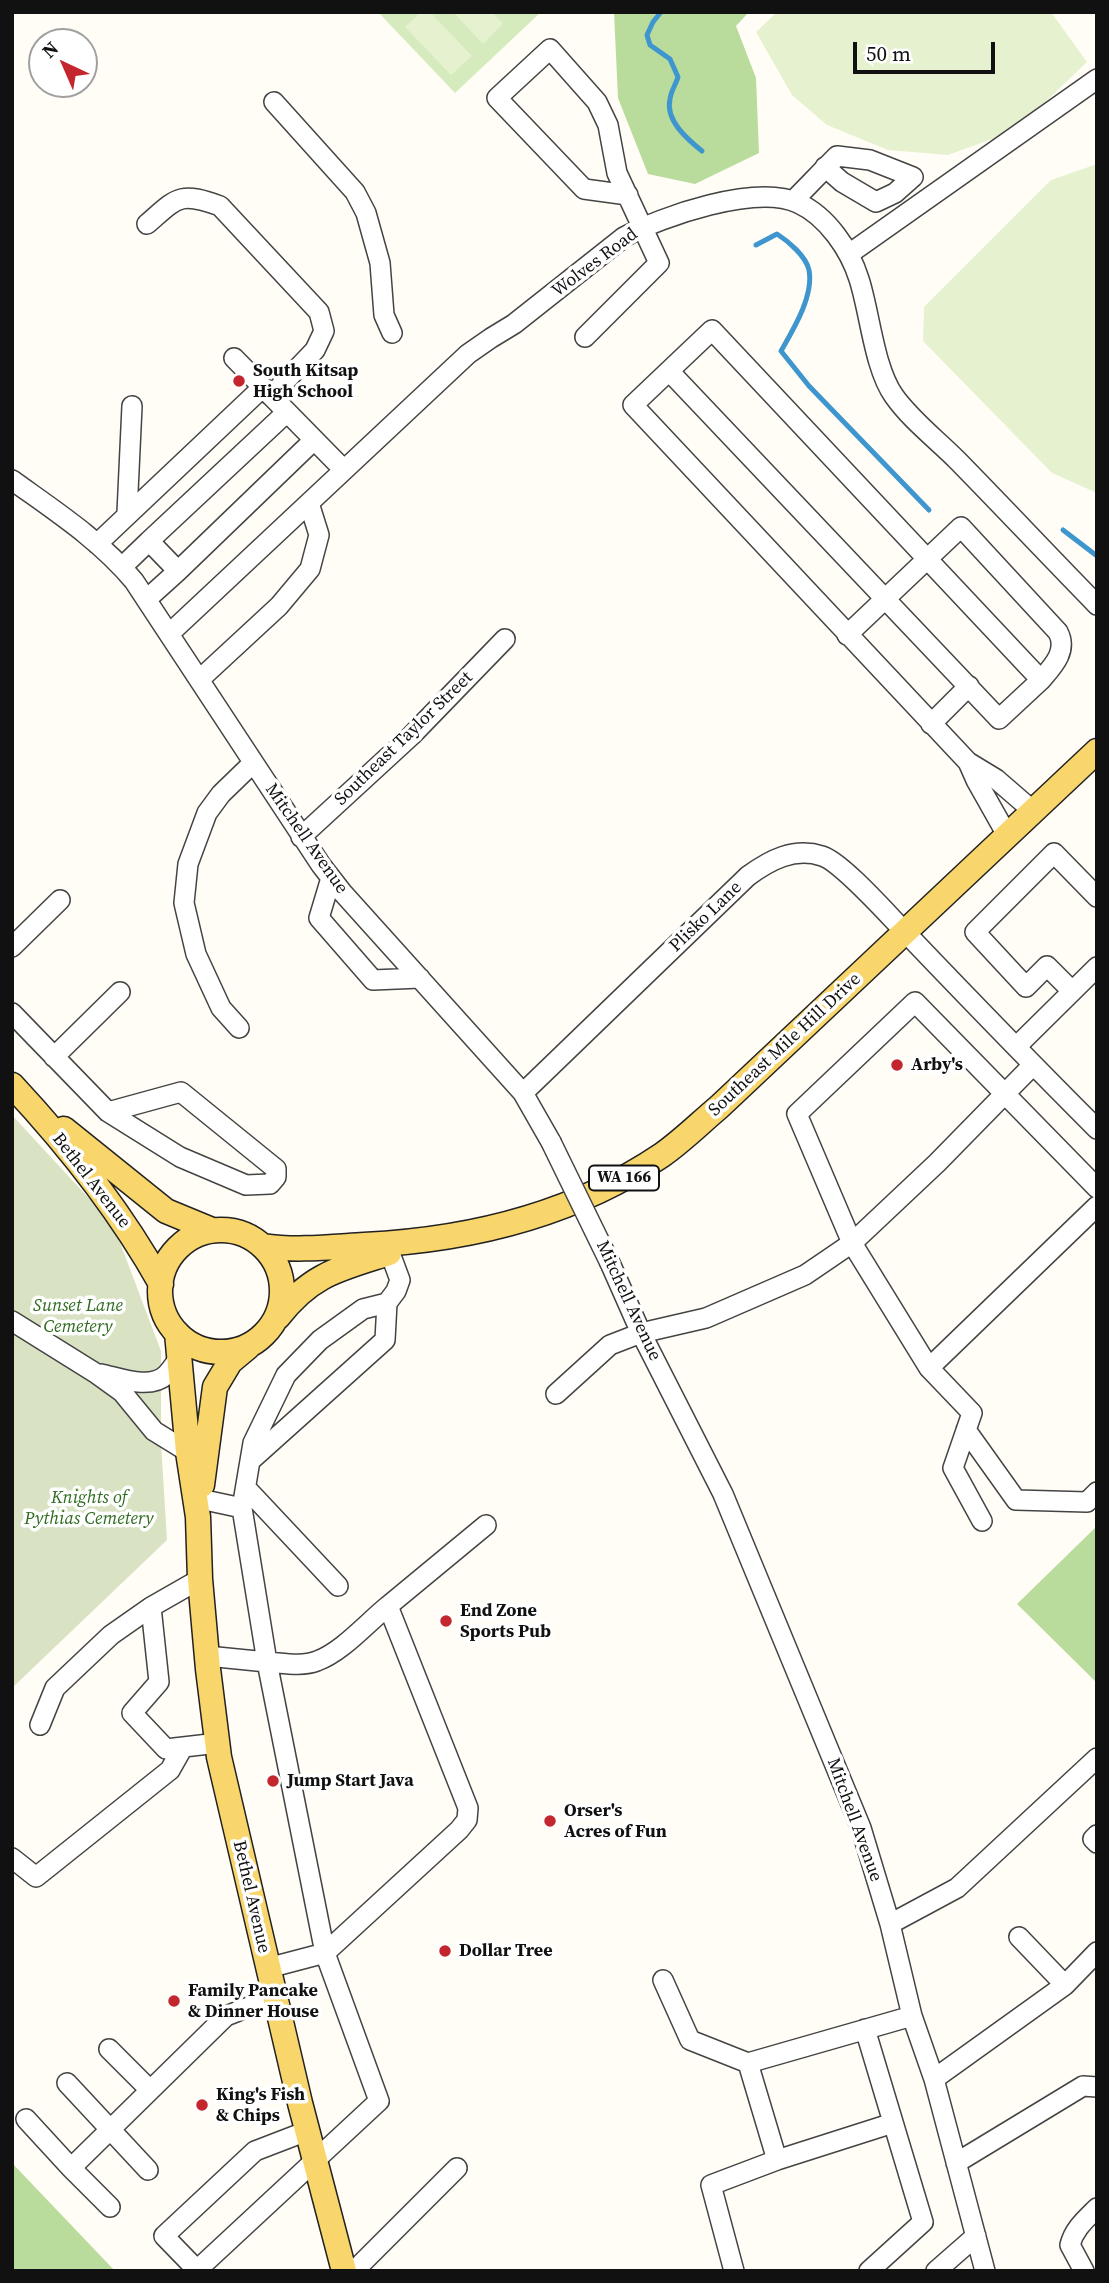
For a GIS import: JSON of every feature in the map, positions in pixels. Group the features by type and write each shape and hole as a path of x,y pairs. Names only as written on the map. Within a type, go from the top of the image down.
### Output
{"main road":[{"name":"Southeast Mile Hill Drive","path":"263,1246 300,1248 416,1242 491,1229 561,1207 607,1188 633,1173 664,1154 691,1132 1097,751"},
{"path":"19,1092 166,1211 212,1230"},
{"name":"Bethel Avenue","path":"19,1092 98,1188 136,1240 161,1284"},
{"path":"212,1230 197,1235 178,1249 165,1268 161,1284 164,1310 178,1345 190,1343 221,1351 238,1349 253,1343"},
{"name":"WA 166","path":"212,1230 240,1233 263,1246"},
{"name":"Southeast Mile Hill Drive","path":"273,1323 294,1296 307,1285 338,1269 416,1242"},
{"path":"263,1246 275,1263 282,1283 282,1297 273,1323"},
{"name":"WA 166","path":"253,1343 273,1323"},
{"name":"Bethel Avenue","path":"253,1343 229,1362 215,1387 199,1508 200,1579 207,1656 225,1788 314,2160 344,2271"},
{"name":"Bethel Avenue","path":"178,1345 188,1452 199,1508"}],"street":[{"path":"585,337 659,262 628,195 617,173 608,125 597,102 550,49 497,98 584,189 628,195"},
{"path":"849,254 1097,79"},
{"path":"274,102 355,192 366,213 380,263 384,315 392,333"},
{"path":"825,167 793,201 809,209 834,232 849,254 859,278 887,385 894,397 1097,605"},
{"path":"97,544 127,513 315,349 324,331 319,312 220,206 199,198 175,199 147,224"},
{"name":"Wolves Road","path":"169,634 468,354 514,324 624,237 642,227 696,208 741,200 781,198 793,201"},
{"path":"1033,811 996,779 968,762 633,405 712,330 1041,680"},
{"path":"234,358 344,470"},
{"path":"669,371 886,597 999,719 1041,680 1058,658 1062,640 1058,632 961,527 886,597 847,635"},
{"path":"127,513 132,406"},
{"path":"122,567 287,412"},
{"path":"147,599 314,440"},
{"name":"Mitchell Avenue","path":"12,480 97,544 122,567 147,599 301,837 331,878 523,1093 551,1142 641,1333 723,1494 861,1828 890,1924 912,2016 934,2079 985,2271"},
{"path":"199,680 279,606 310,569 319,535 309,503"},
{"path":"149,541 178,571"},
{"name":"Southeast Taylor Street","path":"301,837 412,735 505,639"},
{"path":"931,723 969,685"},
{"path":"968,762 1007,835"},
{"path":"239,1028 221,1008 196,954 184,903 188,864 207,813 221,794 253,763"},
{"name":"Plisko Lane","path":"523,1093 748,876 770,862 793,853 805,852 824,856 835,862 1097,1129"},
{"path":"1072,991 1048,966 1026,987 975,932 1054,853 1097,897"},
{"path":"331,878 319,918 373,980 420,978"},
{"path":"12,947 60,900"},
{"path":"1016,1047 1097,967"},
{"path":"54,1057 120,992"},
{"path":"982,1521 953,1468 972,1413 929,1367 852,1243 797,1114 915,1002 1097,1188"},
{"path":"12,1013 108,1112 180,1157 246,1185 270,1184 276,1177 275,1169 181,1092 108,1112"},
{"path":"556,1394 610,1345 641,1333 706,1318 806,1275 852,1243 911,1189 1033,1065"},
{"path":"929,1367 1097,1206"},
{"path":"250,1461 385,1340 387,1303 400,1280 390,1253"},
{"path":"307,2131 255,2151 164,2236 182,2266 197,2270 379,2101 325,1953 267,1662 244,1498 253,1443 286,1375 320,1339 363,1309 387,1303"},
{"path":"12,1321 122,1392 154,1431 188,1452"},
{"path":"97,1374 145,1382 156,1381 166,1375 178,1345"},
{"path":"966,1430 1017,1500 1087,1502 1097,1492"},
{"path":"199,1508 244,1498"},
{"path":"244,1498 338,1586"},
{"path":"207,1656 300,1664 316,1662 333,1653 486,1525"},
{"path":"40,1725 55,1688 111,1635 151,1607 200,1579"},
{"path":"268,1968 325,1953 467,1820 468,1808 387,1606"},
{"path":"151,1607 159,1682 132,1713 166,1749 218,1743"},
{"path":"12,1858 36,1877 170,1770 183,1746"},
{"path":"890,1924 957,1888 1097,1758"},
{"path":"1097,1835 1093,1839 1097,1843"},
{"path":"1019,1937 1066,1985"},
{"path":"934,2079 1066,1985 1097,1952"},
{"path":"663,1980 690,2040 748,2063 912,2016"},
{"path":"71,2168 226,2016 274,1997"},
{"path":"865,2029 923,2222 869,2271"},
{"path":"109,2049 150,2090"},
{"path":"748,2063 777,2160"},
{"path":"67,2083 148,2170"},
{"path":"956,2163 1083,2086 1097,2087"},
{"path":"26,2119 110,2207"},
{"path":"734,2271 711,2185 777,2160 893,2123"},
{"path":"354,2271 457,2168"},
{"path":"1084,2271 1070,2245 1079,2226 1097,2208"},
{"path":"936,2271 976,2236"},
{"path":"1090,2271 1097,2265"}],"green space":[{"path":"378,12 541,12 455,93"},
{"path":"421,12 430,12 472,56 451,75 405,27"},
{"path":"453,12 492,12 503,24 483,44"},
{"path":"614,12 749,12 736,26 756,78 759,153 695,184 648,174 618,98"},
{"path":"777,12 1051,12 1087,62 1040,107 995,138 948,155 888,150 827,125 792,95 756,32"},
{"path":"1097,164 1097,493 1052,473 923,341 924,307 1051,180"},
{"path":"12,1115 96,1206 119,1240 161,1351 161,1443 167,1540 12,1688"},
{"path":"1097,1526 1097,1683 1017,1604"},
{"path":"12,2163 115,2271 12,2271"}],"waterway":[{"path":"661,12 647,35 650,45 670,59 678,77 671,93 669,107 674,122 702,151"},
{"path":"756,245 777,234 800,254 809,270 806,302 781,351 809,386 929,510"},
{"path":"1063,530 1097,556"}],"place":[{"name":"South Kitsap High School","path":"239,381"},
{"name":"Arby's","path":"897,1065"},
{"name":"End Zone Sports Pub","path":"446,1621"},
{"name":"Jump Start Java","path":"273,1781"},
{"name":"Orser's Acres of Fun","path":"550,1821"},
{"name":"Dollar Tree","path":"445,1951"},
{"name":"Family Pancake & Dinner House","path":"174,2001"},
{"name":"King's Fish & Chips","path":"202,2105"}],"park label":[{"name":"Sunset Lane Cemetery","path":"78,1316"},
{"name":"Knights of Pythias Cemetery","path":"89,1508"}]}
